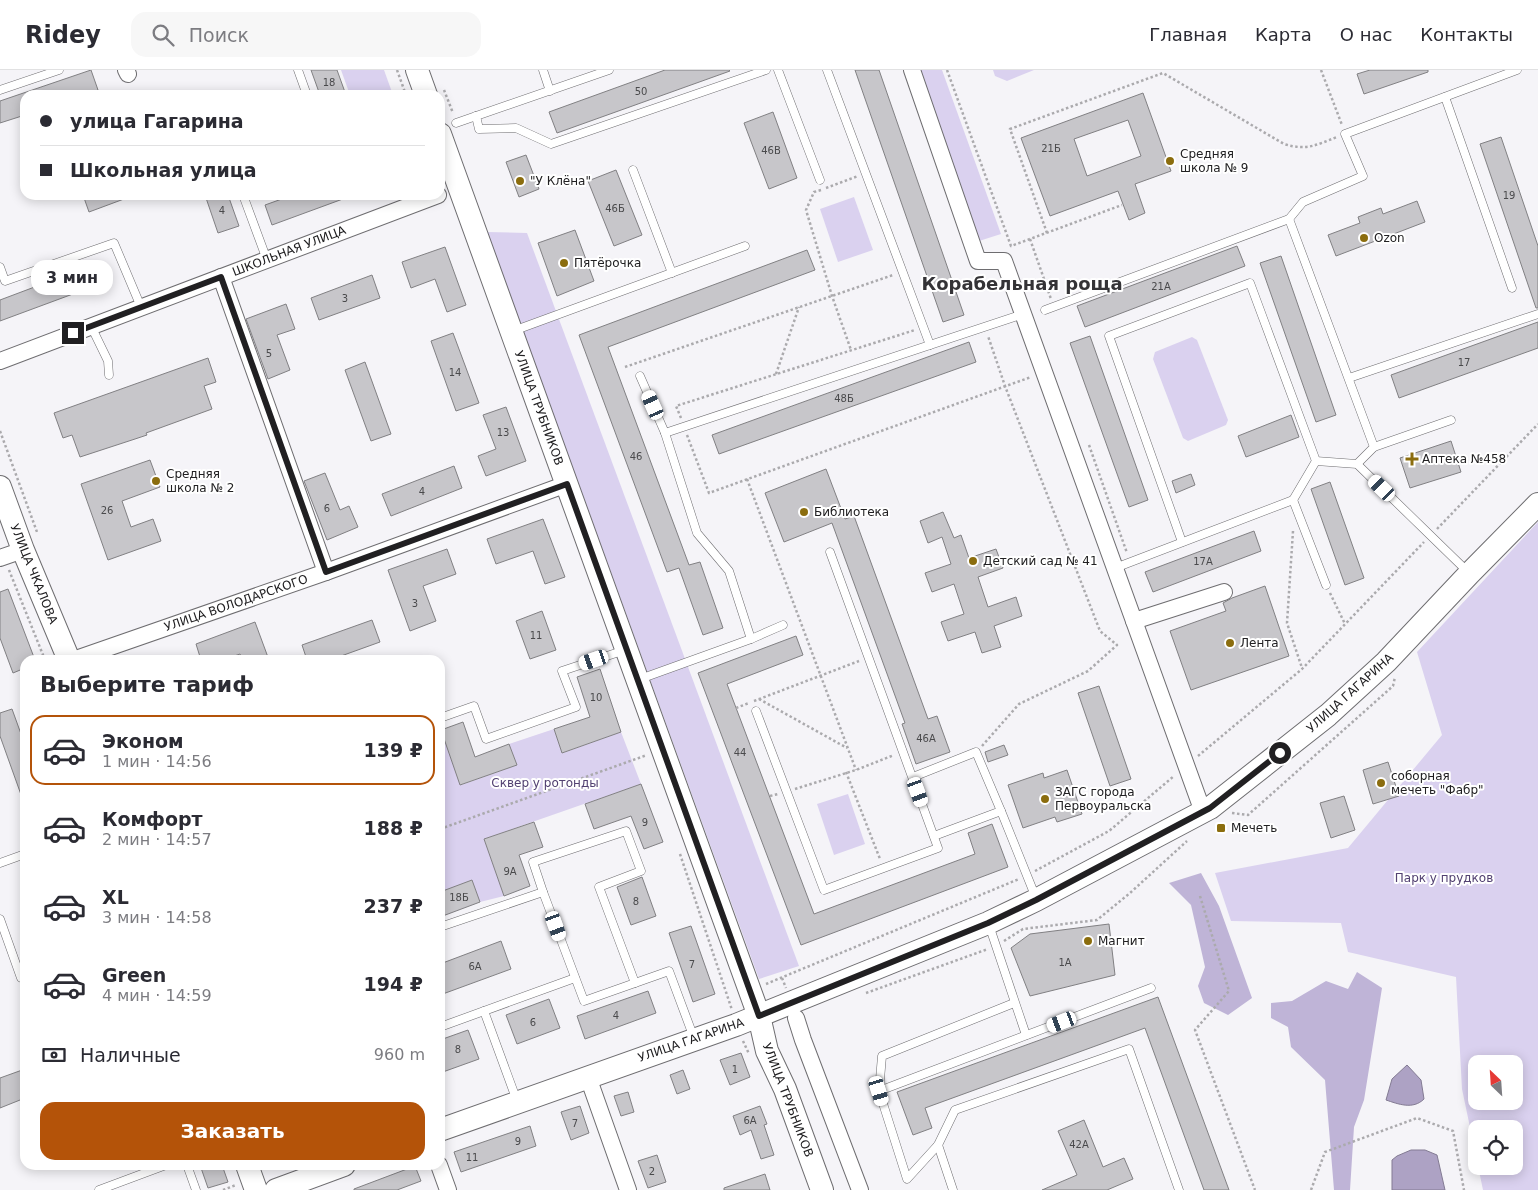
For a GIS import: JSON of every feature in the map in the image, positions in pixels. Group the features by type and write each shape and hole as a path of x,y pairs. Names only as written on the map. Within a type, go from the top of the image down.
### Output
{"street":[{"path":"417,70 434,90"},
{"path":"912,70 978,261 1004,261 1203,812"},
{"name":"УЛИЦА ТРУБНИКОВ","path":"448,128 446,192 512,332 759,1016 767,1051 785,1089 822,1190"},
{"name":"ШКОЛЬНАЯ УЛИЦА","path":"0,361 425,200"},
{"path":"221,277 326,572"},
{"name":"УЛИЦА ВОЛОДАРСКОГО","path":"87,655 326,572 567,484"},
{"name":"УЛИЦА ЧКАЛОВА","path":"0,487 9,555 66,655"},
{"name":"УЛИЦА ГАГАРИНА","path":"445,1128 759,1016 988,923 1036,900 1203,812 1328,715 1386,662 1538,504"},
{"path":"1134,621 1224,592"},
{"path":"796,1018 860,1190"},
{"path":"588,1077 628,1190"},
{"path":"276,1190 330,1170"},
{"path":"441,1170 448,1190"}],"lane":[{"path":"0,90 58,70"},
{"path":"298,70 305,90"},
{"path":"543,70 550,91"},
{"path":"448,128 476,116 609,70"},
{"path":"476,116 479,128 516,128 551,144 766,70"},
{"path":"778,70 820,180"},
{"path":"826,70 930,345"},
{"path":"1045,310 1290,219 1303,202 1363,176 1345,134 1517,70"},
{"path":"1445,97 1512,288"},
{"path":"633,170 672,273"},
{"path":"247,200 267,260"},
{"path":"1290,219 1374,447"},
{"path":"0,267 5,282 114,243 141,307"},
{"path":"512,332 745,246"},
{"path":"1182,542 1109,336 1250,283 1316,461"},
{"path":"665,433 1023,314"},
{"path":"1349,378 1538,314"},
{"path":"92,326 108,361 109,375"},
{"path":"640,376 665,433 697,533 729,571 751,639"},
{"path":"1357,464 1374,447 1451,420"},
{"path":"1114,568 1293,500 1316,461"},
{"path":"1316,461 1357,464 1469,574"},
{"path":"1293,500 1326,585"},
{"path":"756,711 785,792 824,890 938,848 830,552"},
{"path":"638,680 751,639 783,625"},
{"path":"445,716 474,706 486,739 576,707 562,671 627,649"},
{"path":"913,777 976,752 1002,811 1036,900"},
{"path":"934,836 1002,811"},
{"path":"635,983 599,887 641,871 626,831 533,862 584,1001 635,983 668,971 695,1039"},
{"path":"0,863 20,856"},
{"path":"445,925 544,892"},
{"path":"0,919 20,975"},
{"path":"988,923 1026,1035"},
{"path":"445,1025 575,978"},
{"path":"879,1091 1151,988"},
{"path":"1014,1004 882,1056 879,1091 907,1179 938,1145 955,1110 1129,1049 1179,1190"},
{"path":"484,1011 517,1102"},
{"path":"938,1145 953,1190"},
{"path":"99,1190 153,1170"},
{"path":"189,1170 196,1190"}],"path":[{"path":"396,70 404,90"},
{"path":"947,70 1011,246 1122,205"},
{"path":"1047,233 1010,129 1163,73 1284,144 1298,148 1310,147 1345,134 1321,70"},
{"path":"851,350 832,296 806,210 814,192 866,173"},
{"path":"1030,239 1054,307"},
{"path":"625,367 902,271"},
{"path":"776,374 799,307"},
{"path":"924,327 676,406 709,493 1044,373"},
{"path":"976,752 1019,704 1088,672 1117,645 1100,631 985,327"},
{"path":"782,978 1027,876 1109,831 1302,668 1538,424"},
{"path":"1089,445 1130,562"},
{"path":"748,479 856,770"},
{"path":"1302,522 1293,527 1287,623 1302,668"},
{"path":"9,555 43,655"},
{"path":"1326,585 1345,624"},
{"path":"736,708 869,657"},
{"path":"758,699 848,749"},
{"path":"770,796 856,770 904,751"},
{"path":"445,827 647,755"},
{"path":"846,772 884,868"},
{"path":"1200,896 1229,991 1195,1030 1255,1190"},
{"path":"1311,1190 1325,1152 1417,1118 1454,1132 1464,1190"},
{"path":"223,1190 248,1180"}],"green space":[{"path":"341,70 384,70 391,90 348,90"},
{"path":"916,70 942,70 1001,234 979,241"},
{"path":"993,70 1034,70 1007,81 995,76"},
{"path":"854,197 873,250 838,262 820,209"},
{"path":"487,232 527,233 799,966 759,979"},
{"path":"1192,337 1197,340 1228,420 1226,425 1188,441 1183,438 1153,359 1155,352"},
{"name":"Парк у прудков","path":"1538,522 1538,1190 1483,1190 1480,1175 1523,1175 1523,1120 1468,1120 1462,1089 1456,977 1348,952 1341,923 1231,921 1215,873 1348,848 1442,735 1417,652"},
{"name":"Сквер у ротонды","path":"554,729 563,753 621,732 641,784 484,839 504,896 480,902 472,880 445,890 445,741 461,785 517,765 509,744"},
{"path":"848,794 865,844 834,855 817,804"}],"shaded area":[{"path":"1201,873 1219,906 1252,998 1228,1015 1204,1003 1198,986 1205,967 1191,905 1169,883"},
{"path":"1357,972 1382,988 1364,1100 1354,1127 1350,1190 1334,1190 1325,1080 1291,1047 1288,1027 1271,1018 1271,1003 1292,1001 1326,981 1348,989"},
{"path":"1407,1065 1421,1080 1424,1099 1410,1105 1386,1100 1392,1079"},
{"path":"1411,1150 1425,1150 1437,1155 1445,1190 1392,1190 1392,1160"}],"building":[{"path":"91,70 98,90 32,90"},
{"path":"311,70 337,70 344,90 318,90"},
{"path":"665,70 730,71 557,133 549,112"},
{"path":"855,70 879,70 964,315 943,322"},
{"path":"1370,70 1428,70 1428,72 1364,94 1357,74"},
{"path":"1143,93 1171,171 1135,184 1145,213 1129,220 1118,191 1050,216 1021,138","holes":["1128,120 1141,156 1087,176 1074,139"]},
{"path":"20,94 20,117 0,123 0,101"},
{"path":"773,112 797,178 769,189 744,123"},
{"path":"1501,137 1538,246 1538,308 1536,308 1480,144"},
{"path":"526,155 539,189 519,197 506,162"},
{"path":"616,170 642,235 614,246 588,181"},
{"path":"85,200 121,200 89,212"},
{"path":"207,200 230,200 239,226 218,233"},
{"path":"279,200 340,200 272,225 265,205"},
{"path":"1417,201 1425,222 1336,256 1328,235 1360,223 1358,217 1381,208 1383,214"},
{"path":"575,230 594,281 557,296 538,243"},
{"path":"1237,246 1245,266 1085,327 1077,306"},
{"path":"445,247 466,305 447,312 435,279 411,288 402,262"},
{"path":"807,250 815,270 608,347 689,565 700,562 723,628 703,635 679,568 667,572 579,335"},
{"path":"1281,256 1336,415 1316,422 1260,263"},
{"path":"101,262 108,281 0,321 0,300"},
{"path":"372,275 380,298 319,320 311,298"},
{"path":"286,304 295,329 277,335 290,370 268,379 246,319"},
{"path":"1538,322 1538,348 1399,398 1391,375"},
{"path":"453,333 479,403 456,411 431,341"},
{"path":"1090,336 1148,500 1129,507 1070,343"},
{"path":"969,342 976,362 719,454 712,435"},
{"path":"208,358 216,382 204,386 212,409 146,433 147,435 80,457 72,435 63,438 54,413"},
{"path":"365,362 391,434 371,441 345,370"},
{"path":"506,407 526,461 486,476 478,456 496,449 483,415"},
{"path":"1291,415 1299,437 1246,457 1238,436"},
{"path":"1451,441 1461,472 1410,488 1400,458"},
{"path":"150,460 160,487 122,501 131,527 153,519 161,541 108,560 81,484"},
{"path":"454,466 462,488 391,516 382,494"},
{"path":"826,469 845,519 854,516 928,719 937,716 950,752 916,764 902,724 905,723 832,523 784,542 765,493"},
{"path":"325,473 340,510 349,506 358,527 327,540 304,481"},
{"path":"1191,474 1195,485 1176,493 1172,481"},
{"path":"1330,482 1364,578 1345,585 1311,489"},
{"path":"943,512 954,538 961,535 969,558 996,549 1003,568 978,577 988,607 1016,597 1022,616 994,626 1001,647 982,653 975,632 948,641 941,622 964,614 954,584 932,592 925,573 951,564 942,537 928,543 920,521"},
{"path":"543,519 565,577 545,584 533,551 496,564 487,539"},
{"path":"1254,531 1261,551 1153,592 1145,572"},
{"path":"447,549 456,574 423,586 436,621 410,631 388,570"},
{"name":"Лента","path":"1265,586 1289,656 1191,690 1170,631 1226,611 1223,603"},
{"path":"8,589 33,655 20,655 20,670 13,673 0,638 0,592"},
{"path":"542,611 556,650 530,659 516,621"},
{"path":"372,620 380,642 344,655 305,655 302,645"},
{"path":"255,622 267,655 199,655 196,644"},
{"path":"796,636 803,655 727,684 814,914 975,854 968,833 992,824 1008,867 801,945 698,673"},
{"path":"600,669 621,732 562,753 554,729 590,717 577,677"},
{"path":"1099,686 1131,779 1110,786 1078,693"},
{"path":"12,709 20,731 20,792 0,736 0,713"},
{"path":"463,722 475,757 509,744 517,765 460,785 445,742 445,729"},
{"path":"1004,745 1008,755 988,762 985,752"},
{"name":"соборная мечеть \"Фабр\"","path":"1388,762 1399,796 1373,804 1363,770"},
{"name":"ЗАГС города Первоуральска","path":"1067,770 1082,814 1057,822 1055,817 1023,828 1008,785 1043,773 1044,778"},
{"path":"641,784 663,842 644,849 631,816 594,829 585,804"},
{"path":"1344,796 1355,830 1331,838 1320,803"},
{"path":"534,822 543,847 519,855 530,886 504,896 484,839"},
{"path":"642,877 656,916 631,925 617,887"},
{"path":"472,880 480,902 445,915 445,890"},
{"path":"1109,924 1115,975 1030,996 1011,948 1030,934"},
{"path":"691,926 715,994 693,1002 669,933"},
{"path":"501,941 511,969 445,993 445,962"},
{"path":"648,991 656,1013 585,1039 577,1016"},
{"path":"1158,997 1229,1190 1204,1190 1145,1028 925,1108 932,1128 913,1135 897,1092"},
{"path":"549,999 560,1028 517,1044 506,1015"},
{"path":"468,1030 479,1059 445,1071 445,1038"},
{"path":"741,1053 750,1077 730,1085 720,1060"},
{"path":"683,1070 690,1089 677,1094 670,1075"},
{"path":"20,1071 20,1100 0,1108 0,1078"},
{"path":"628,1092 634,1112 621,1116 614,1096"},
{"path":"580,1106 589,1133 571,1140 561,1112"},
{"path":"760,1106 767,1124 764,1125 774,1155 761,1159 751,1130 740,1135 733,1116"},
{"path":"1084,1120 1103,1167 1124,1158 1133,1179 1107,1190 1042,1190 1077,1175 1058,1131"},
{"path":"530,1126 536,1146 461,1172 454,1152"},
{"path":"657,1155 666,1182 648,1188 638,1161"},
{"path":"202,1170 224,1170 228,1182 208,1188"},
{"path":"404,1170 417,1170 421,1181 397,1190 354,1189"},
{"path":"765,1174 770,1190 724,1190 724,1188"}],"place":[{"name":"Средняя школа № 9","path":"1170,161"},
{"name":"\"У Клёна\"","path":"520,181"},
{"name":"Ozon","path":"1364,238"},
{"name":"Пятёрочка","path":"564,263"},
{"name":"Аптека №458","path":"1412,459"},
{"name":"Средняя школа № 2","path":"156,481"},
{"name":"Библиотека","path":"804,512"},
{"name":"Детский сад № 41","path":"973,561"},
{"name":"Лента","path":"1230,643"},
{"name":"соборная мечеть \"Фабр\"","path":"1381,783"},
{"name":"ЗАГС города Первоуральска","path":"1045,799"},
{"name":"Мечеть","path":"1221,828"},
{"name":"Магнит","path":"1088,941"}],"district":[{"name":"Корабельная роща","path":"1022,283"}],"route":[{"path":"73,333 221,277 326,572 567,484 759,1016 988,923 1036,900 1210,808 1280,753"}]}
